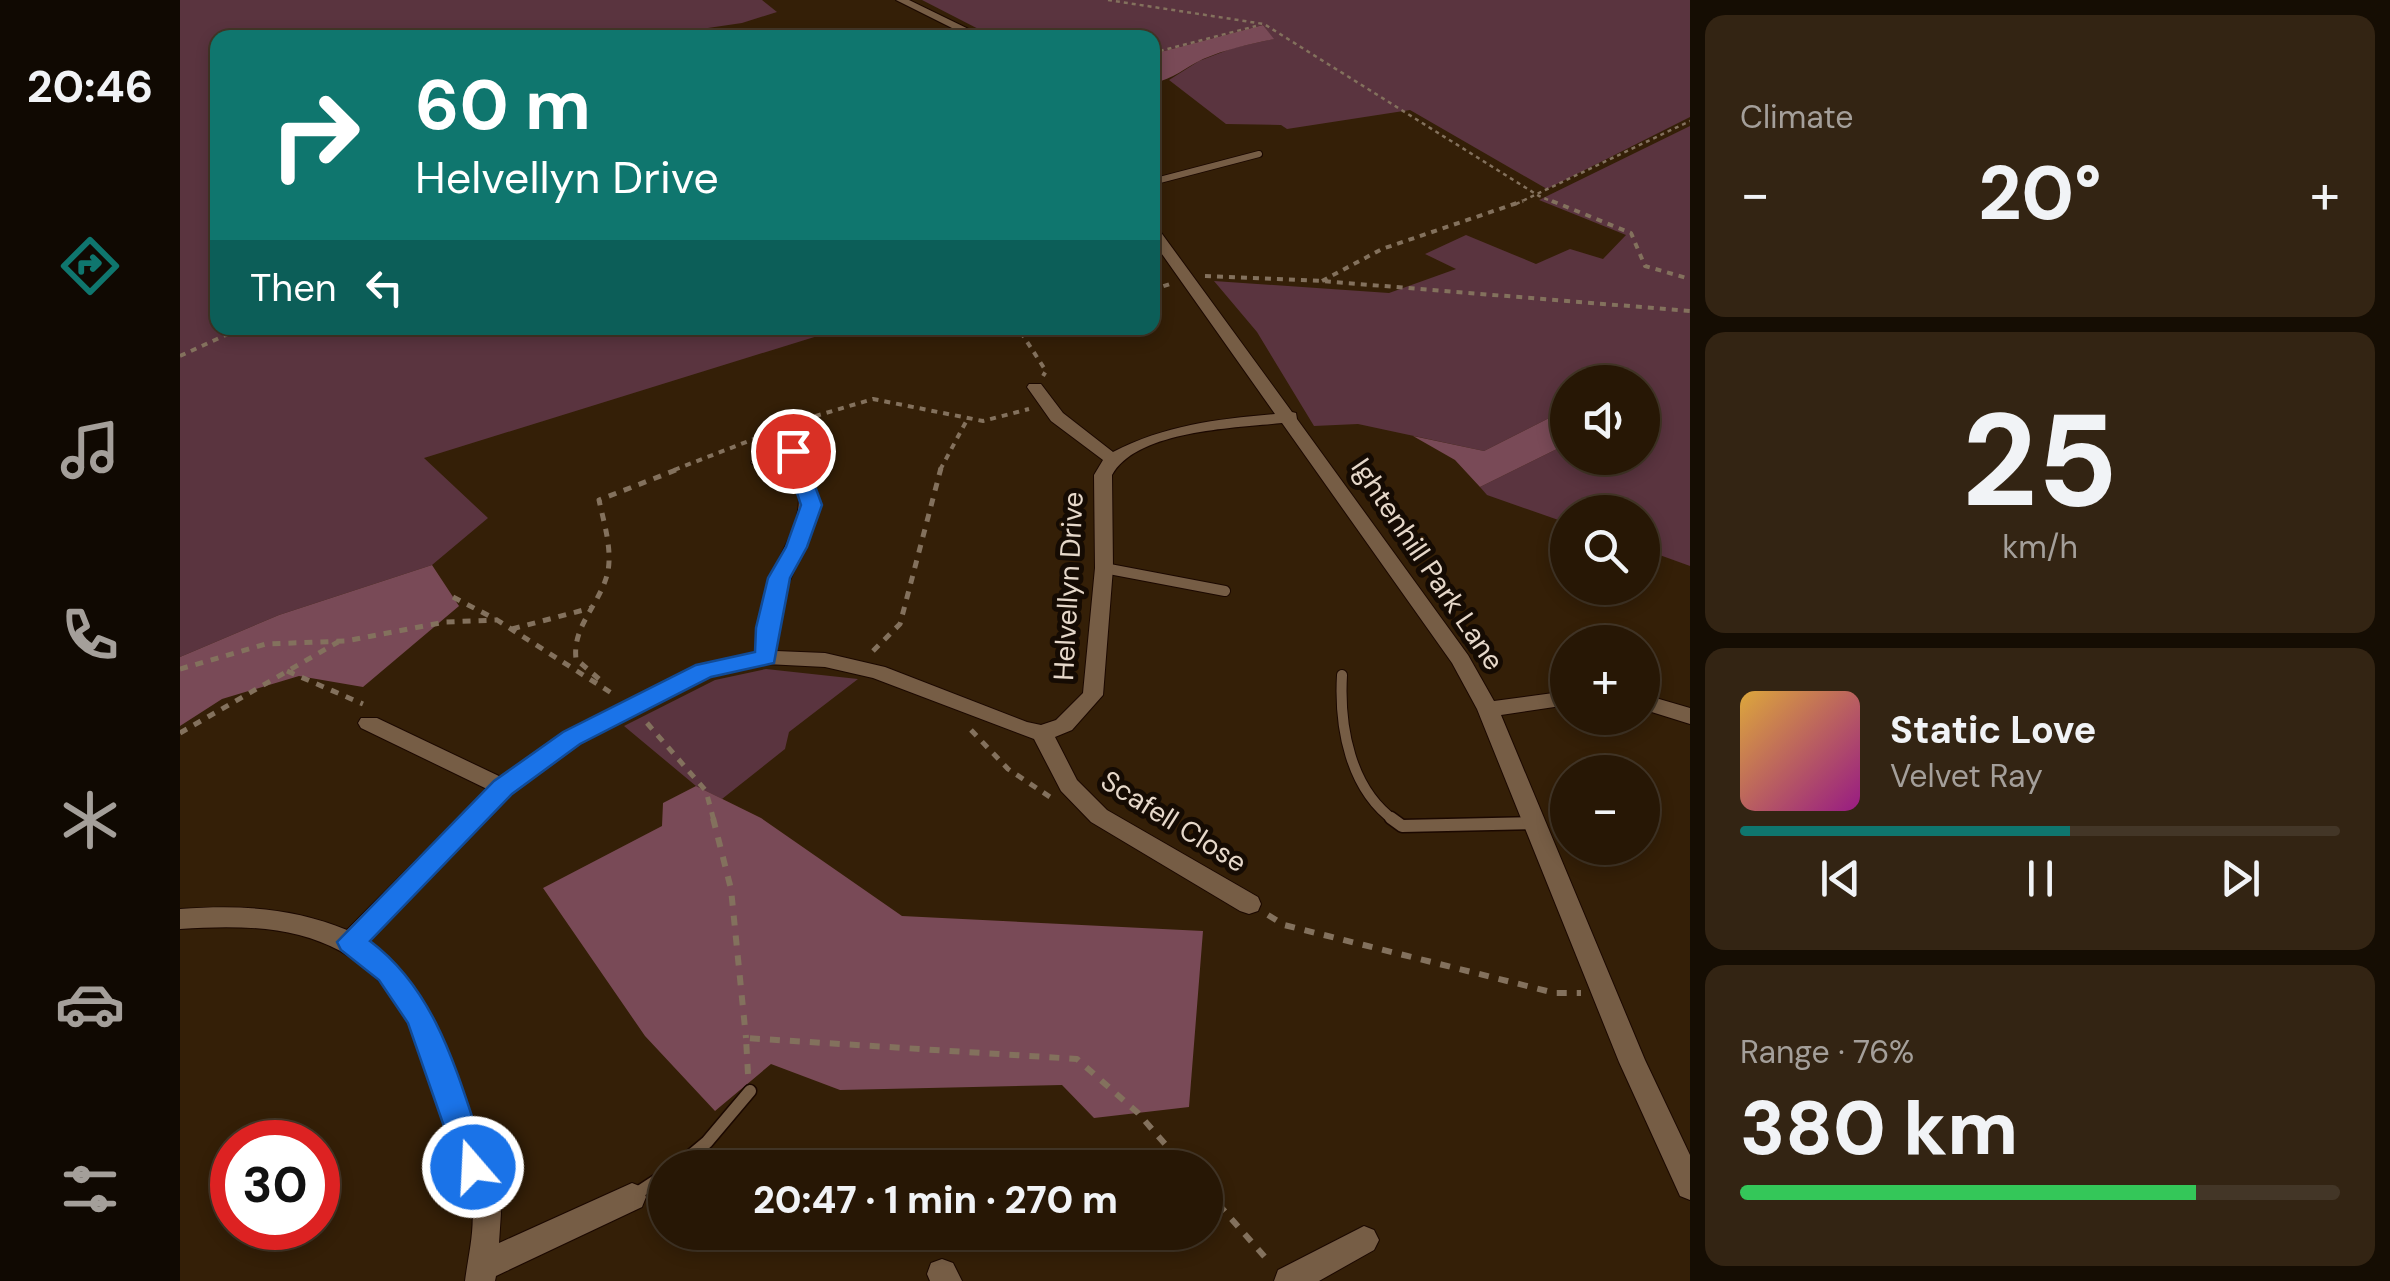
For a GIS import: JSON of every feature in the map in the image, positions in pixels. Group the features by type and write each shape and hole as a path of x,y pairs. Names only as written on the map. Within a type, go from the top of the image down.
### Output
{"street":[{"path":"901,0 965,30"},
{"name":"Ightenhill Park Lane","path":"1160,240 1461,660 1488,709 1604,993 1690,1186"},
{"path":"1035,386 1057,417 1112,459"},
{"name":"Helvellyn Drive","path":"1042,732 1064,724 1092,695 1104,568 1103,475 1112,459 1149,440 1203,426 1290,417"},
{"path":"766,657 767,628 779,578 812,505 795,456 777,430"},
{"path":"760,464 795,456"},
{"path":"351,942 503,787 572,738 704,670 766,657 854,666 938,694 1022,730 1042,732"},
{"path":"1488,709 1550,700"},
{"path":"1660,707 1690,716"},
{"path":"371,732 503,787"},
{"name":"Scafell Close","path":"1042,732 1069,785 1099,816 1249,904"},
{"path":"180,920 218,915 273,917 324,928 351,942 389,971 420,1017 486,1205 481,1274"},
{"path":"481,1274 632,1197"},
{"path":"1282,1274 1364,1240"}],"lane":[{"path":"1160,180 1259,154"},
{"path":"1104,568 1225,591"},
{"path":"1342,675 1339,703 1349,745 1372,803 1386,818 1402,826 1534,823"},
{"path":"697,1150 750,1091"},
{"path":"632,1197 648,1186"}],"path":[{"path":"1108,0 1260,25 1540,196 1631,233 1645,266 1690,279"},
{"path":"1160,51 1260,25"},
{"path":"1322,281 1394,245 1540,196 1690,121"},
{"path":"1187,278 1214,275 1322,281 1690,311"},
{"path":"180,356 226,335"},
{"path":"1023,335 1046,371 1035,386"},
{"path":"854,666 900,624 941,467 968,418"},
{"path":"453,596 498,620 633,707 706,791 732,889 750,1091"},
{"path":"512,629 594,607"},
{"path":"180,669 266,644 340,641 444,622 498,620"},
{"path":"180,734 340,641"},
{"path":"287,671 369,707 371,732"},
{"path":"938,694 1008,769 1045,796 1099,816"},
{"path":"1249,904 1284,925 1394,954 1555,993 1604,993"},
{"path":"746,1038 1077,1060 1138,1113 1170,1150"},
{"path":"1223,1209 1282,1274"}],"shaded area":[{"path":"180,0 762,0 777,12 742,23 694,30 210,30 210,335 821,335 424,458 488,518 432,565 279,615 180,657"},
{"path":"922,0 1690,0 1690,117 1547,189 1410,110 1287,129 1281,125 1226,124 1169,80 1199,61 1273,39 1263,25 1160,52 1160,30 980,30"},
{"path":"1263,25 1274,39 1212,55 1160,81 1160,52"},
{"path":"1690,126 1690,566 1660,555 1660,495 1550,495 1550,517 1487,495 1480,487 1550,452 1550,475 1660,475 1660,365 1550,365 1550,418 1484,451 1358,424 1314,426 1257,332 1214,281 1389,293 1456,269 1425,254 1466,235 1536,264 1570,249 1603,259 1626,235 1539,200"},
{"path":"1550,418 1550,452 1480,487 1455,460 1413,436 1484,451"},
{"path":"432,565 459,606 363,687 299,676 222,699 180,726 180,657 279,615"},
{"path":"766,669 858,679 789,732 785,749 722,799 696,786 624,726 715,680"},
{"path":"696,786 761,818 902,916 1203,931 1189,1107 1094,1118 1062,1085 840,1090 771,1064 715,1111 645,1036 543,888 662,826 663,803"}],"route":[{"path":"473,1167 420,1017 389,971 351,942 503,787 572,738 704,670 766,657 767,628 779,578 812,505 793,451"}]}
